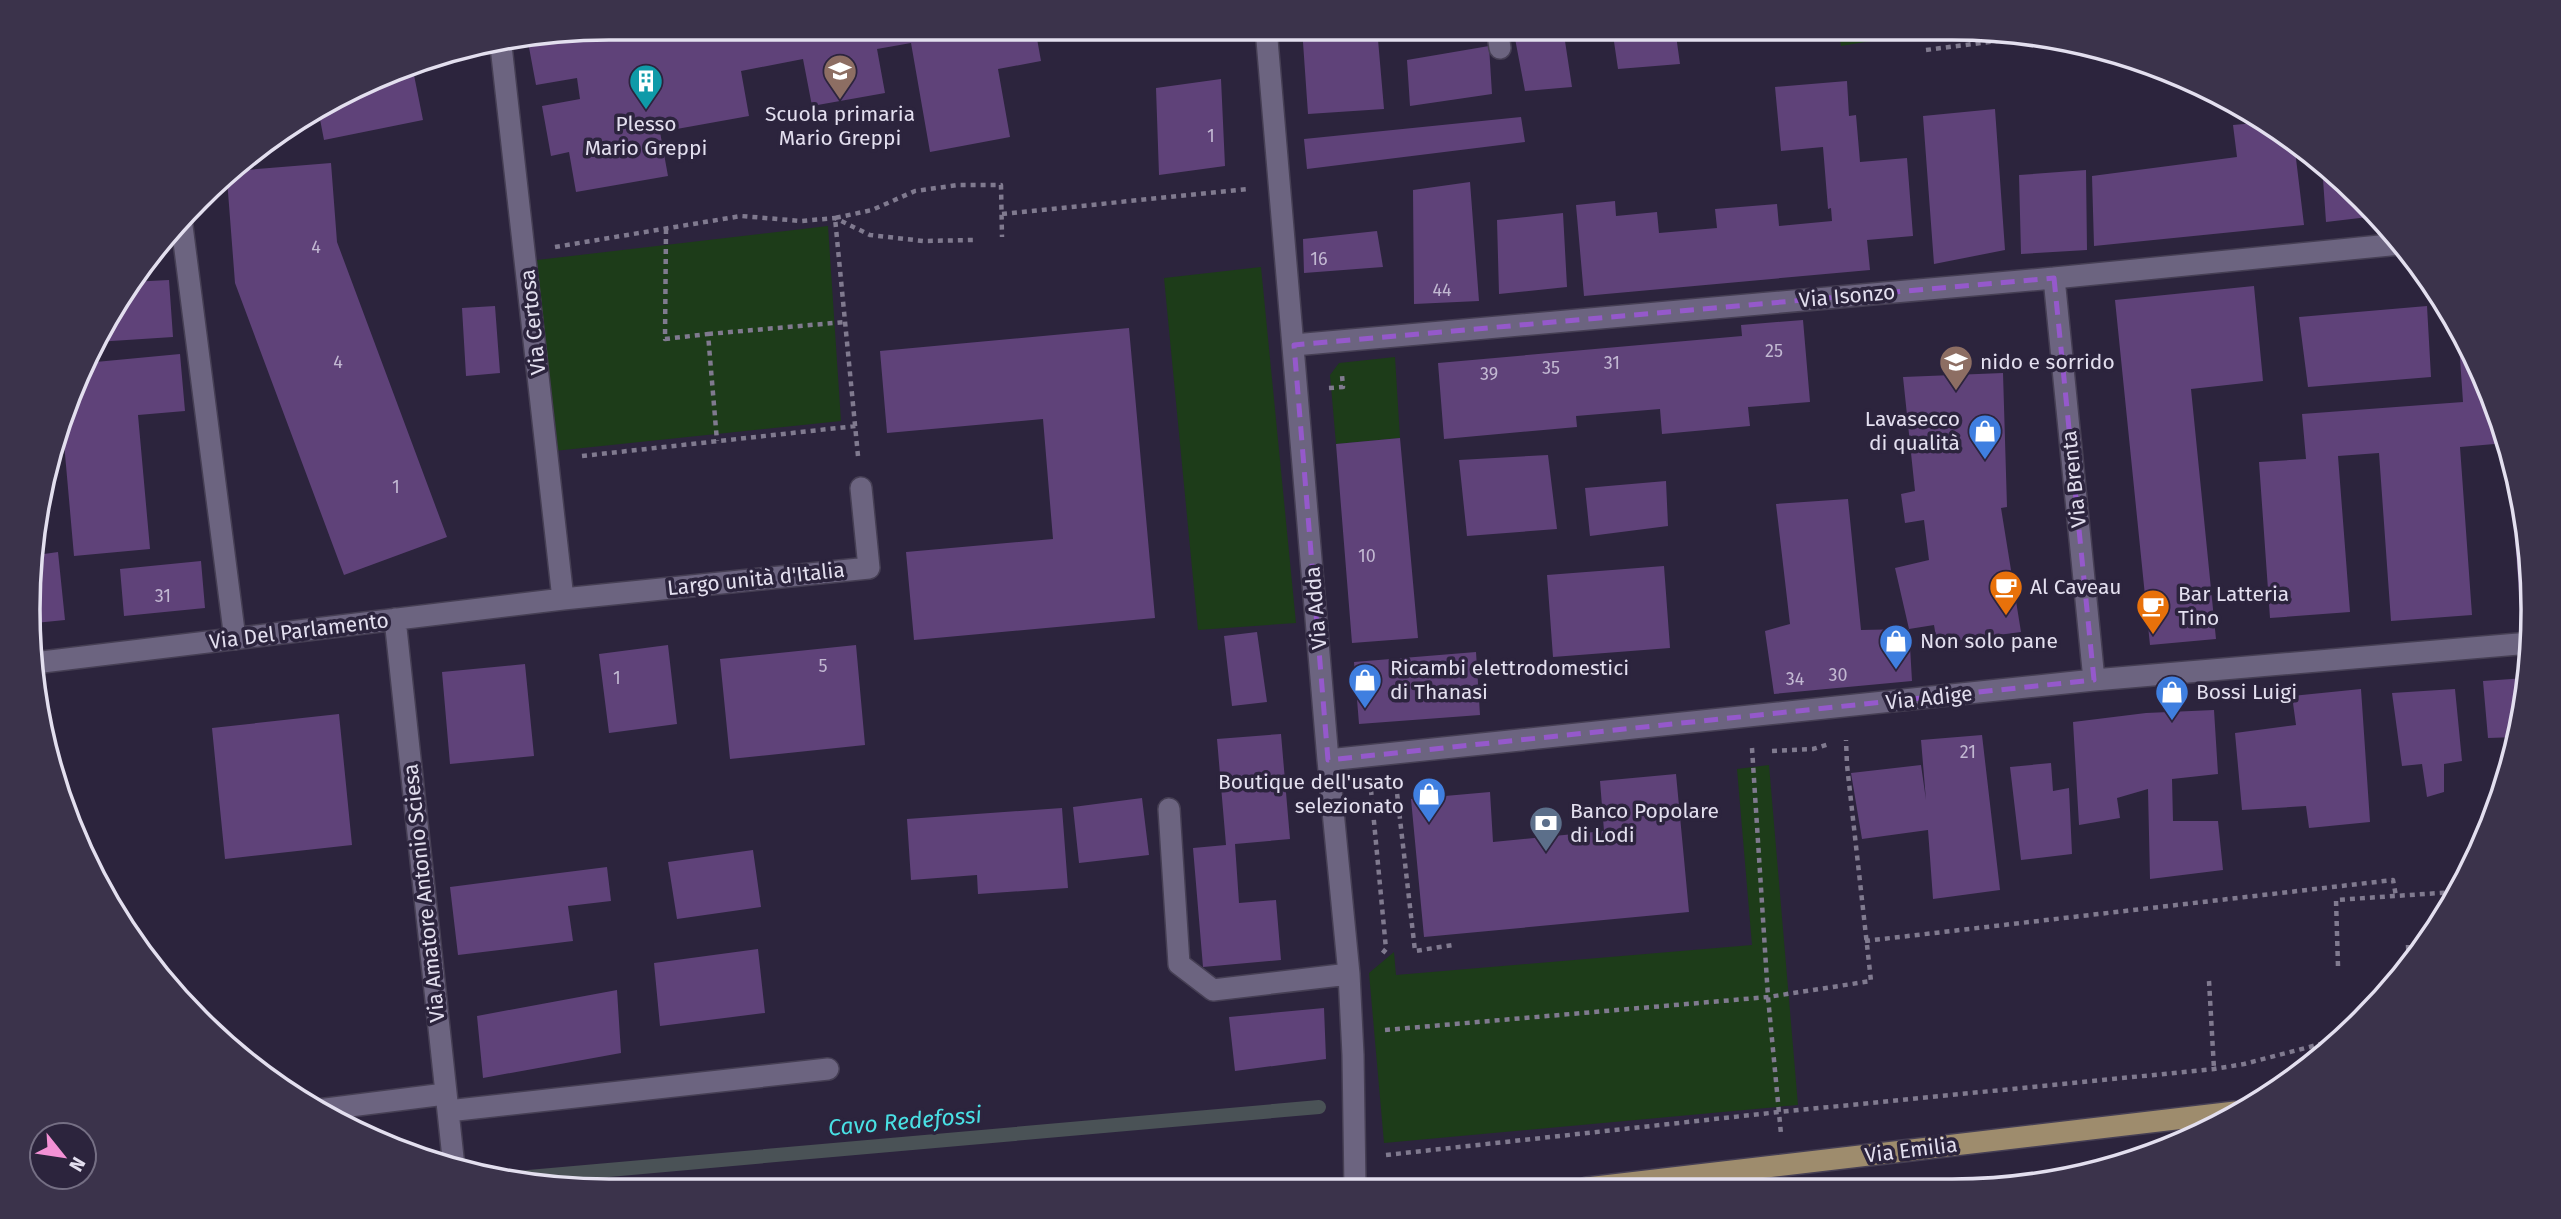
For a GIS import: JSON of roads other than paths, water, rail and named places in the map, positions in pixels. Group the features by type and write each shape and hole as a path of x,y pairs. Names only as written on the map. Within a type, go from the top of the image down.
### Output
{"main road":[{"name":"Via Emilia","path":"1664,1179 2213,1115"}],"street":[{"name":"Via Adda","path":"1267,40 1328,760 1349,974 1355,1179"},
{"name":"Via Certosa","path":"502,50 563,599"},
{"path":"184,232 235,639"},
{"name":"Via Isonzo","path":"1294,345 2054,278 2388,245"},
{"name":"Via Brenta","path":"2054,278 2094,680"},
{"name":"Largo unità d'Italia","path":"563,599 869,568 861,488"},
{"name":"Via Del Parlamento","path":"43,662 563,599"},
{"name":"Via Amatore Antonio Sciesa","path":"395,619 453,1156"},
{"name":"Via Adige","path":"1328,760 2094,680 2520,644"},
{"path":"1169,809 1180,964 1213,990 1349,974"},
{"path":"338,1109 447,1103 828,1069"}],"waterway":[{"name":"Cavo Redefossi","path":"547,1175 1319,1107"}],"place":[{"name":"Scuola primaria Mario Greppi","path":"840,101"},
{"name":"Plesso Mario Greppi","path":"646,111"},
{"name":"nido e sorrido","path":"1956,392"},
{"name":"Lavasecco di qualità","path":"1985,461"},
{"name":"Al Caveau","path":"2006,617"},
{"name":"Bar Latteria Tino","path":"2153,636"},
{"name":"Non solo pane","path":"1896,671"},
{"name":"Ricambi elettrodomestici di Thanasi","path":"1365,710"},
{"name":"Bossi Luigi","path":"2172,722"},
{"name":"Boutique dell'usato selezionato","path":"1429,824"},
{"name":"Banco Popolare di Lodi","path":"1546,853"}]}
